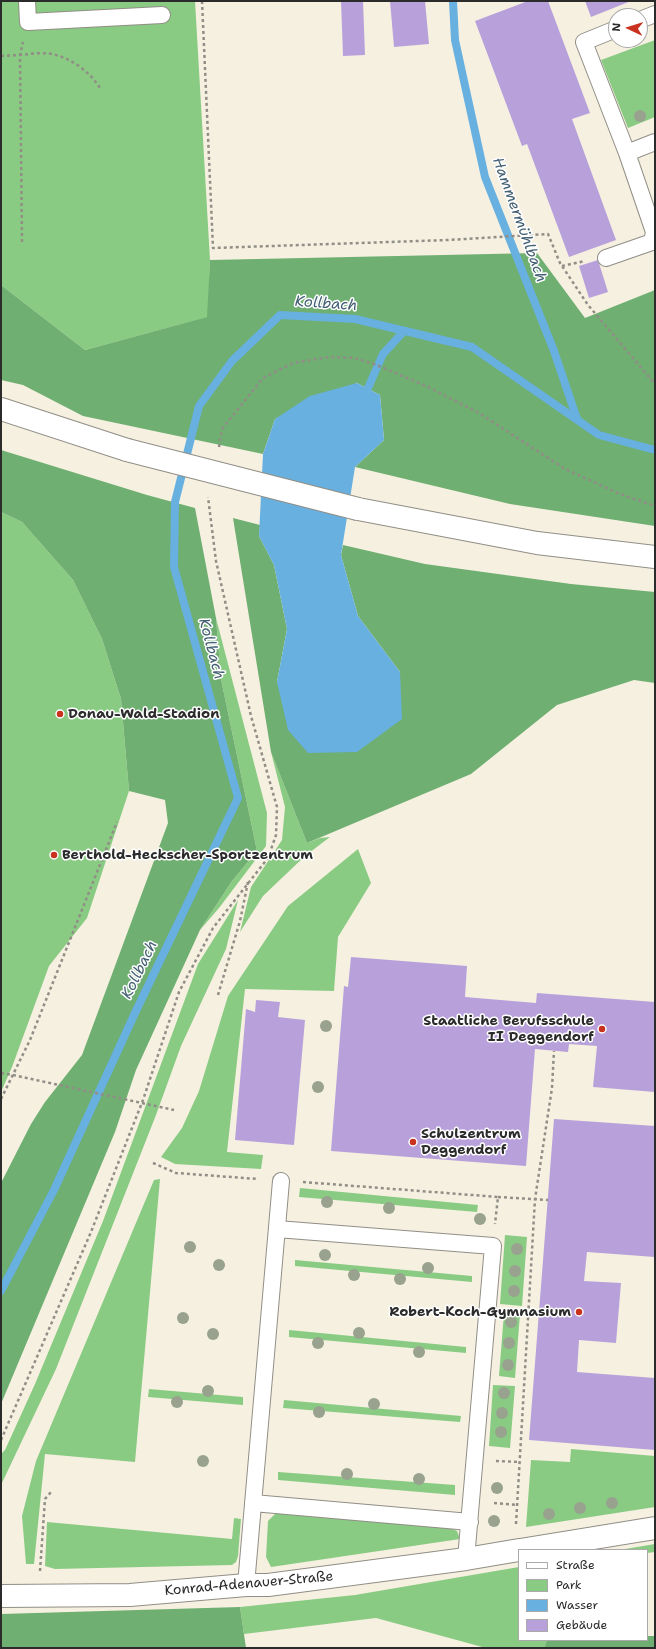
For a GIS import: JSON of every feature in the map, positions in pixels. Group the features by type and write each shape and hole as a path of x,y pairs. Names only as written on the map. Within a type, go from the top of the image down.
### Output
{"main road":[{"path":"1,409 127,450 358,509 537,543 655,557"},
{"name":"Konrad-Adenauer-Straße","path":"524,1549 655,1528"},
{"name":"Konrad-Adenauer-Straße","path":"1,1596 130,1595 246,1585 268,1585 466,1559 518,1550"}],"lane":[{"path":"26,1 28,22 162,15"},
{"path":"606,258 652,242 654,232 627,153 584,42 608,32"},
{"path":"627,153 655,142"},
{"path":"246,1585 281,1181"},
{"path":"277,1229 493,1246 466,1559"},
{"path":"253,1503 470,1522"}],"path":[{"path":"202,1 213,248 448,240 548,234 560,263 588,305 655,384"},
{"path":"22,242 20,55 28,22"},
{"path":"1,56 38,53 53,54 73,63 94,77 100,88"},
{"path":"218,452 222,429 263,378 293,363 329,357 355,358 374,364 426,386 480,413 565,469 620,494 655,506"},
{"path":"1,1440 91,1232 143,1100 179,992 213,928 249,880 268,858 276,835 277,806 251,716 218,569 208,497"},
{"path":"1,1099 30,1040 117,822"},
{"path":"218,995 240,921 249,880"},
{"path":"518,1549 535,1199 552,1088 554,1051"},
{"path":"1,1073 174,1110"},
{"path":"152,1163 176,1173 548,1200"},
{"path":"493,1246 498,1197"},
{"path":"39,1574 46,1499 51,1492"}],"green space":[{"path":"1,1 195,1 210,260 208,317 85,350 1,285"},
{"path":"655,40 655,117 628,128 601,60 633,48 648,48 648,43"},
{"path":"537,253 585,318 655,290 655,526 510,504 355,467 384,440 380,395 357,383 275,419 263,454 83,416 23,385 1,380 1,285 85,350 207,317 210,260"},
{"path":"1,450 147,495 195,508 216,618 221,679 257,851 232,881 200,930 136,1070 115,1132 1,1404 1,1183 31,1124 45,1102 82,1055 168,823 165,800 129,791 121,699 102,639 73,580 22,522 1,512"},
{"name":"Donau-Wald-Stadion","path":"1,512 22,522 73,580 102,639 121,699 129,791 87,918 49,966 12,1067 1,1092"},
{"path":"233,518 260,525 259,536 274,565 287,629 277,682 400,672 358,616 341,555 343,545 425,564 571,584 655,592 655,683 634,680 557,705 471,774 307,843 271,752"},
{"path":"216,618 267,813 266,846 219,908 200,930 232,881 257,851 221,679"},
{"path":"271,752 307,843 320,838 330,837 305,856 263,896 240,932 251,887 282,840 285,807"},
{"path":"358,849 371,883 338,937 334,991 245,989 227,1152 263,1155 261,1169 175,1164 161,1157 182,1128 199,1091 228,996 288,906"},
{"path":"238,900 226,949 181,1046 156,1115 56,1369 1,1485 1,1454 5,1450 35,1384 103,1221 198,964"},
{"path":"160,1179 135,1462 45,1454 34,1564 26,1564 22,1516 36,1461 154,1180"},
{"path":"300,1188 478,1205 477,1212 299,1197"},
{"path":"505,1235 527,1237 522,1306 500,1304"},
{"path":"295,1260 472,1276 472,1282 295,1266"},
{"path":"504,1313 520,1314 515,1378 499,1376"},
{"path":"289,1330 466,1347 466,1353 289,1337"},
{"path":"493,1385 515,1386 510,1448 489,1446"},
{"path":"149,1389 243,1397 243,1405 148,1397"},
{"path":"284,1400 461,1416 460,1422 283,1408"},
{"path":"571,1449 655,1456 655,1507 526,1527 531,1460 570,1462"},
{"path":"278,1472 455,1485 455,1495 278,1480"},
{"path":"276,1513 448,1527 457,1531 460,1539 271,1567 266,1557 268,1521"},
{"path":"234,1518 241,1519 238,1556 236,1562 232,1565 55,1569 45,1566 47,1522 232,1539"},
{"path":"655,1544 655,1552 648,1553 648,1549 625,1549"},
{"path":"518,1567 518,1641 547,1641 544,1648 486,1648 376,1618 244,1634 240,1607 355,1595"},
{"path":"240,1607 246,1648 1,1648 1,1614"},
{"path":"648,1636 655,1636 655,1648 544,1648 547,1641 648,1641"}],"water":[{"path":"357,383 380,395 384,440 355,467 341,555 358,616 400,672 402,719 357,752 308,753 288,730 277,682 287,629 274,565 259,536 263,454 275,419 310,396"}],"building":[{"path":"341,1 363,1 365,55 343,56"},
{"path":"390,1 425,1 429,44 394,47"},
{"path":"528,1 548,1 590,113 572,119 616,240 569,257 527,144 522,146 475,21"},
{"path":"585,1 631,1 614,8 608,8 608,10 591,17"},
{"path":"598,260 608,292 589,298 579,266"},
{"path":"351,957 467,966 465,997 536,1003 537,993 655,1002 655,1092 593,1087 597,1046 569,1044 568,1052 535,1049 526,1166 331,1151 344,986 348,987"},
{"path":"256,1000 280,1002 278,1017 305,1020 294,1145 235,1140 246,1009 255,1012"},
{"name":"Robert-Koch-Gymnasium","path":"554,1119 655,1126 655,1257 587,1252 584,1281 621,1283 616,1343 579,1340 577,1372 655,1378 655,1450 529,1440"}],"waterway":[{"name":"Hammermühlbach","path":"453,1 455,40 485,177 554,351 577,419"},
{"name":"Kollbach","path":"1,1291 54,1190 135,1013 238,798 174,567 175,502 199,406 232,361 280,315 355,319 472,347 599,435 655,450"},
{"path":"368,388 383,354 404,331"}],"place":[{"name":"Donau-Wald-Stadion","path":"60,714"},
{"name":"Berthold-Heckscher-Sportzentrum","path":"54,855"},
{"name":"Staatliche Berufsschule II Deggendorf","path":"602,1029"},
{"name":"Schulzentrum Deggendorf","path":"413,1142"},
{"name":"Robert-Koch-Gymnasium","path":"579,1312"}]}
